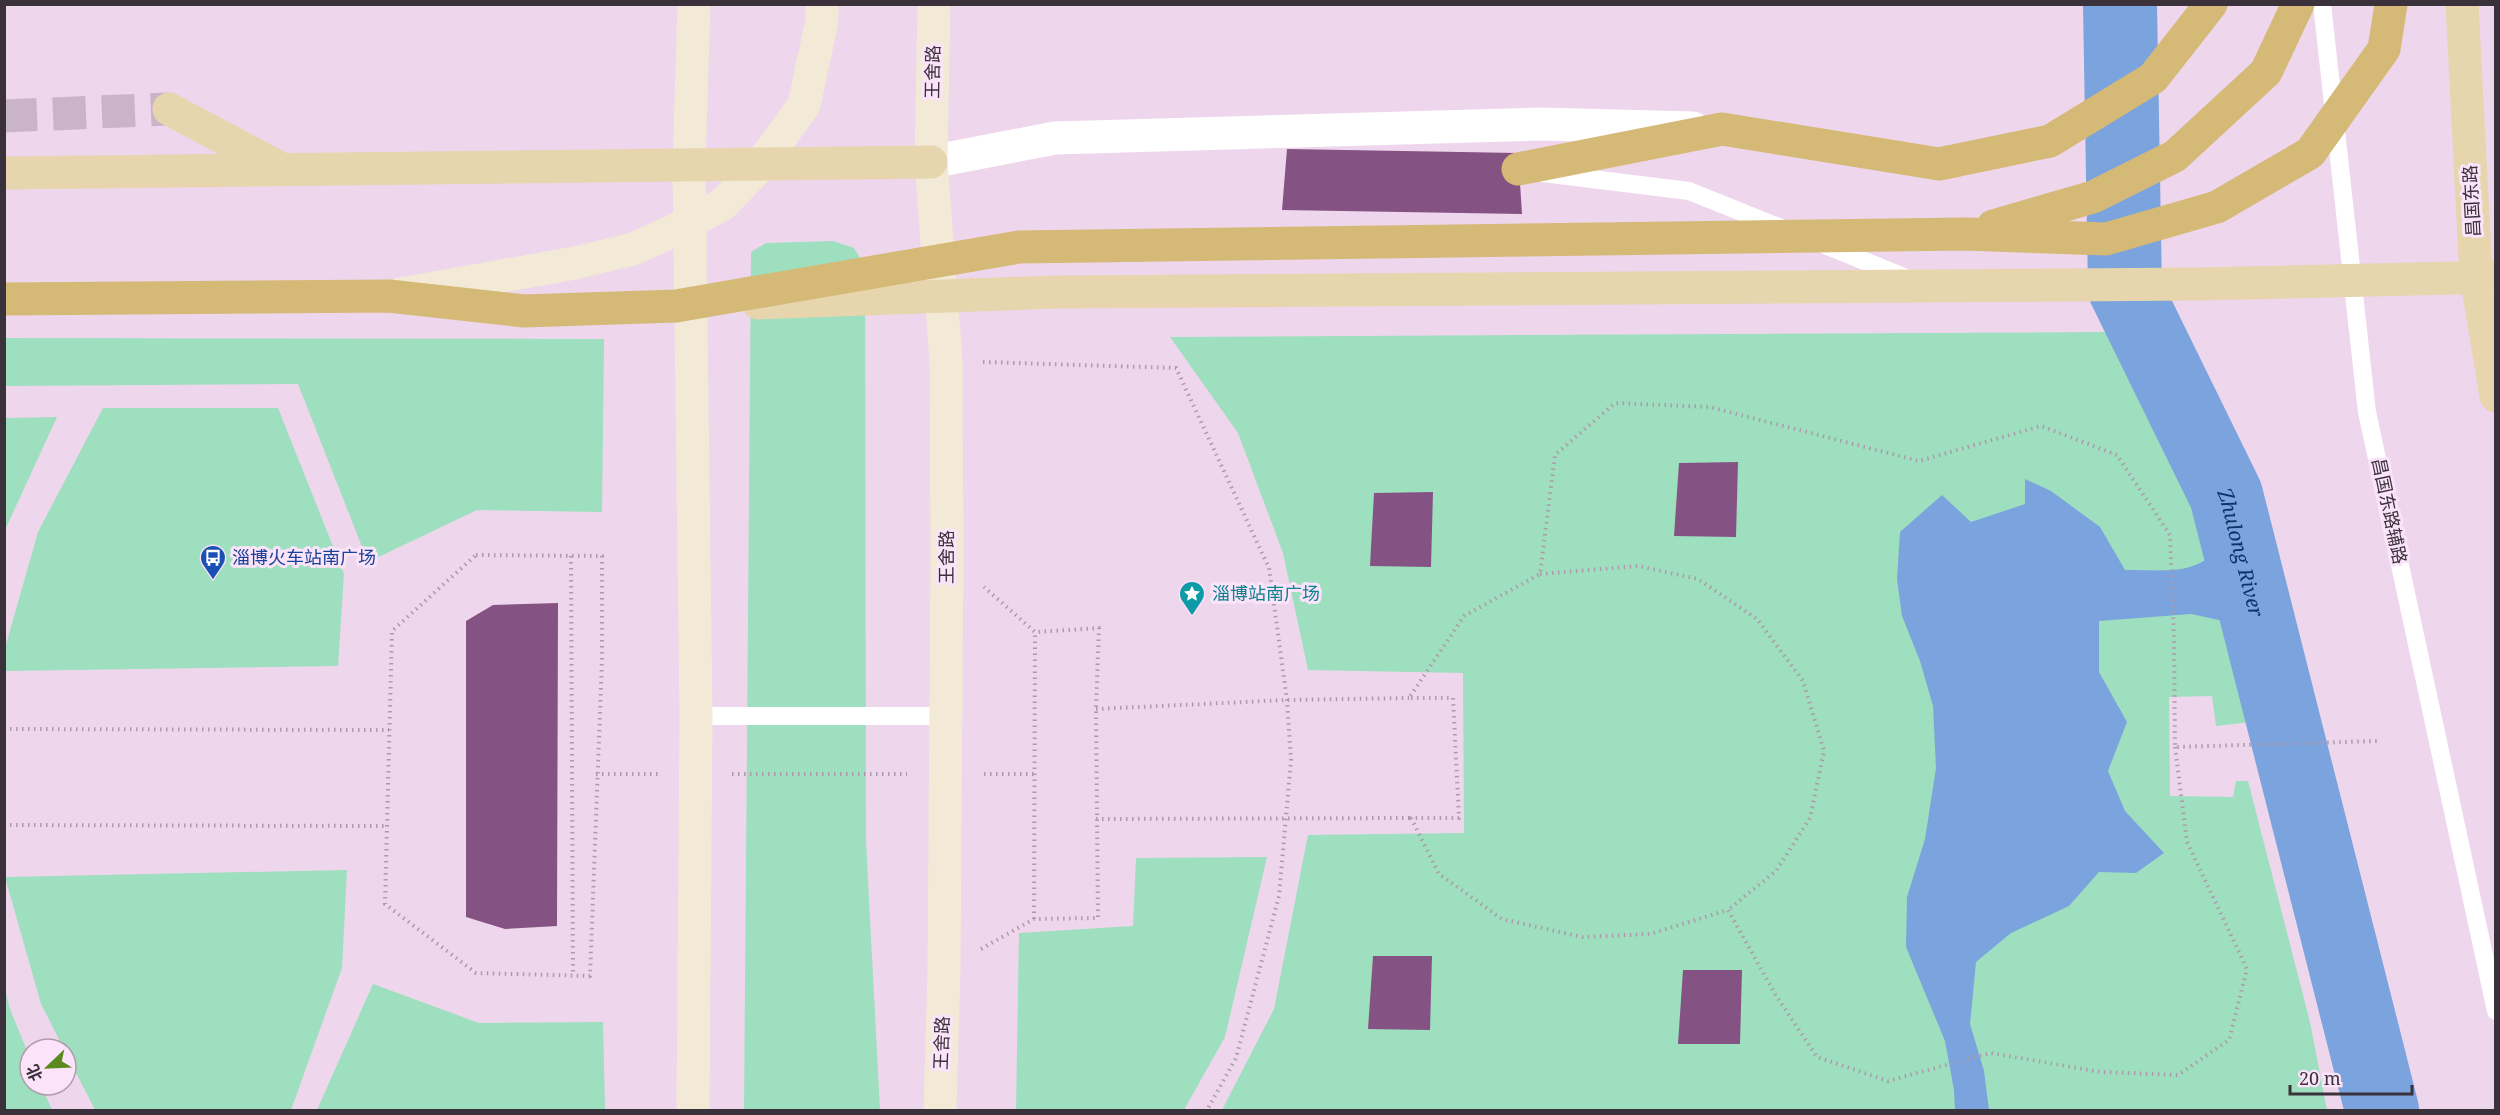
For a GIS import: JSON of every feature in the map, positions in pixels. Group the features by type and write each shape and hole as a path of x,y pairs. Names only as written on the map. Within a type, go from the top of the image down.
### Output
{"highway":[{"path":"1518,170 1722,129 1939,164 2050,141 2153,78 2211,4"},
{"path":"1965,234 2093,197 2175,156 2266,72 2298,4"},
{"path":"4,299 389,296 524,311 676,306 1019,247 1965,234 2106,239 2217,207 2310,153 2384,49 2391,4"}],"main road":[{"path":"693,1110 696,716 689,165 694,4"},
{"path":"389,296 575,263 633,249 723,204 759,167 804,105 822,21 822,4"},
{"name":"王舍路","path":"934,4 932,162 946,361 944,970 940,1110"},
{"name":"昌国东路","path":"2462,4 2496,396"},
{"path":"170,109 282,168"},
{"path":"4,173 932,162"},
{"path":"676,306 1054,292 2198,284 2486,277"}],"street":[{"path":"932,162 1055,138 1541,124 1722,129"}],"lane":[{"name":"昌国东路辅路","path":"2322,4 2367,412 2496,1011"},
{"path":"1518,170 1689,190 1927,286"},
{"path":"696,716 946,716"}],"path":[{"path":"946,361 1176,368 1269,568 1287,699 1291,760 1280,896 1236,1058 1207,1110"},
{"path":"1540,574 1555,455 1615,403 1710,406 1919,460 2041,426 2117,455 2170,535 2175,747 2187,842 2247,969 2229,1040 2178,1075 2101,1072 1990,1053 1887,1081 1817,1056 1775,994 1728,910"},
{"path":"476,555 571,556 602,555 602,661 590,976 476,973 385,904 392,631 476,555"},
{"path":"944,970 1034,919 1098,918 1096,709 1099,628 1035,632 947,555"},
{"path":"571,556 573,975"},
{"path":"1409,698 1464,616 1540,574 1638,566 1698,579 1757,620 1803,681 1824,751 1810,818 1776,871 1728,910 1650,934 1582,937 1502,919 1439,874 1411,818"},
{"path":"1034,919 1035,632"},
{"path":"1096,709 1287,699 1453,698 1459,818 1096,819"},
{"path":"4,729 389,730"},
{"path":"2175,747 2378,741"},
{"path":"596,774 667,774"},
{"path":"726,774 916,774"},
{"path":"975,774 1034,774"},
{"path":"4,825 387,826"}],"green space":[{"path":"833,241 854,248 865,266 866,842 880,1110 744,1110 751,252 766,243"},
{"path":"2107,332 2191,466 2251,722 2216,726 2212,696 2169,697 2170,796 2233,797 2236,781 2248,781 2310,1022 2327,1110 1222,1110 1274,1009 1308,835 1464,833 1463,673 1308,670 1283,553 1238,433 1170,337"},
{"path":"5,338 604,339 602,512 477,510 368,562 298,384 5,386"},
{"path":"103,408 278,408 344,574 338,666 5,671 5,648 38,532"},
{"path":"57,417 5,530 5,418"},
{"path":"1267,857 1225,1037 1184,1110 1016,1110 1019,933 1133,926 1136,858"},
{"path":"347,870 342,968 291,1110 95,1110 78,1077 78,1037 58,1037 41,1004 5,877"},
{"path":"373,984 479,1023 603,1022 605,1110 317,1110"},
{"path":"5,990 21,1037 18,1037 18,1097 46,1097 52,1110 5,1110"}],"water":[{"path":"2025,479 2051,491 2100,527 2125,570 2173,570 2199,564 2222,547 2235,532 2266,649 2238,624 2191,614 2099,621 2099,672 2127,722 2108,771 2125,811 2164,853 2136,873 2099,872 2069,906 2011,933 1976,962 1970,1024 1984,1071 1989,1110 1955,1110 1954,1090 1945,1041 1906,947 1907,897 1925,839 1936,768 1933,706 1920,661 1902,616 1897,579 1900,532 1942,495 1971,522 2025,504"}],"building":[{"path":"1287,149 1518,153 1522,214 1282,210"},
{"path":"1738,462 1736,537 1674,536 1679,463"},
{"path":"1433,492 1431,567 1370,566 1374,493"},
{"path":"558,603 557,926 505,929 466,917 466,621 493,605"},
{"path":"1373,956 1432,956 1430,1030 1368,1029"},
{"path":"1683,970 1742,970 1740,1044 1678,1044"}],"waterway":[{"name":"Zhulong River","path":"2120,4 2125,289 2226,495 2382,1110"}],"tunnel":[{"path":"4,116 169,109"}],"place":[{"name":"淄博火车站南广场","path":"213,581"},
{"name":"淄博站南广场","path":"1192,617"}]}
